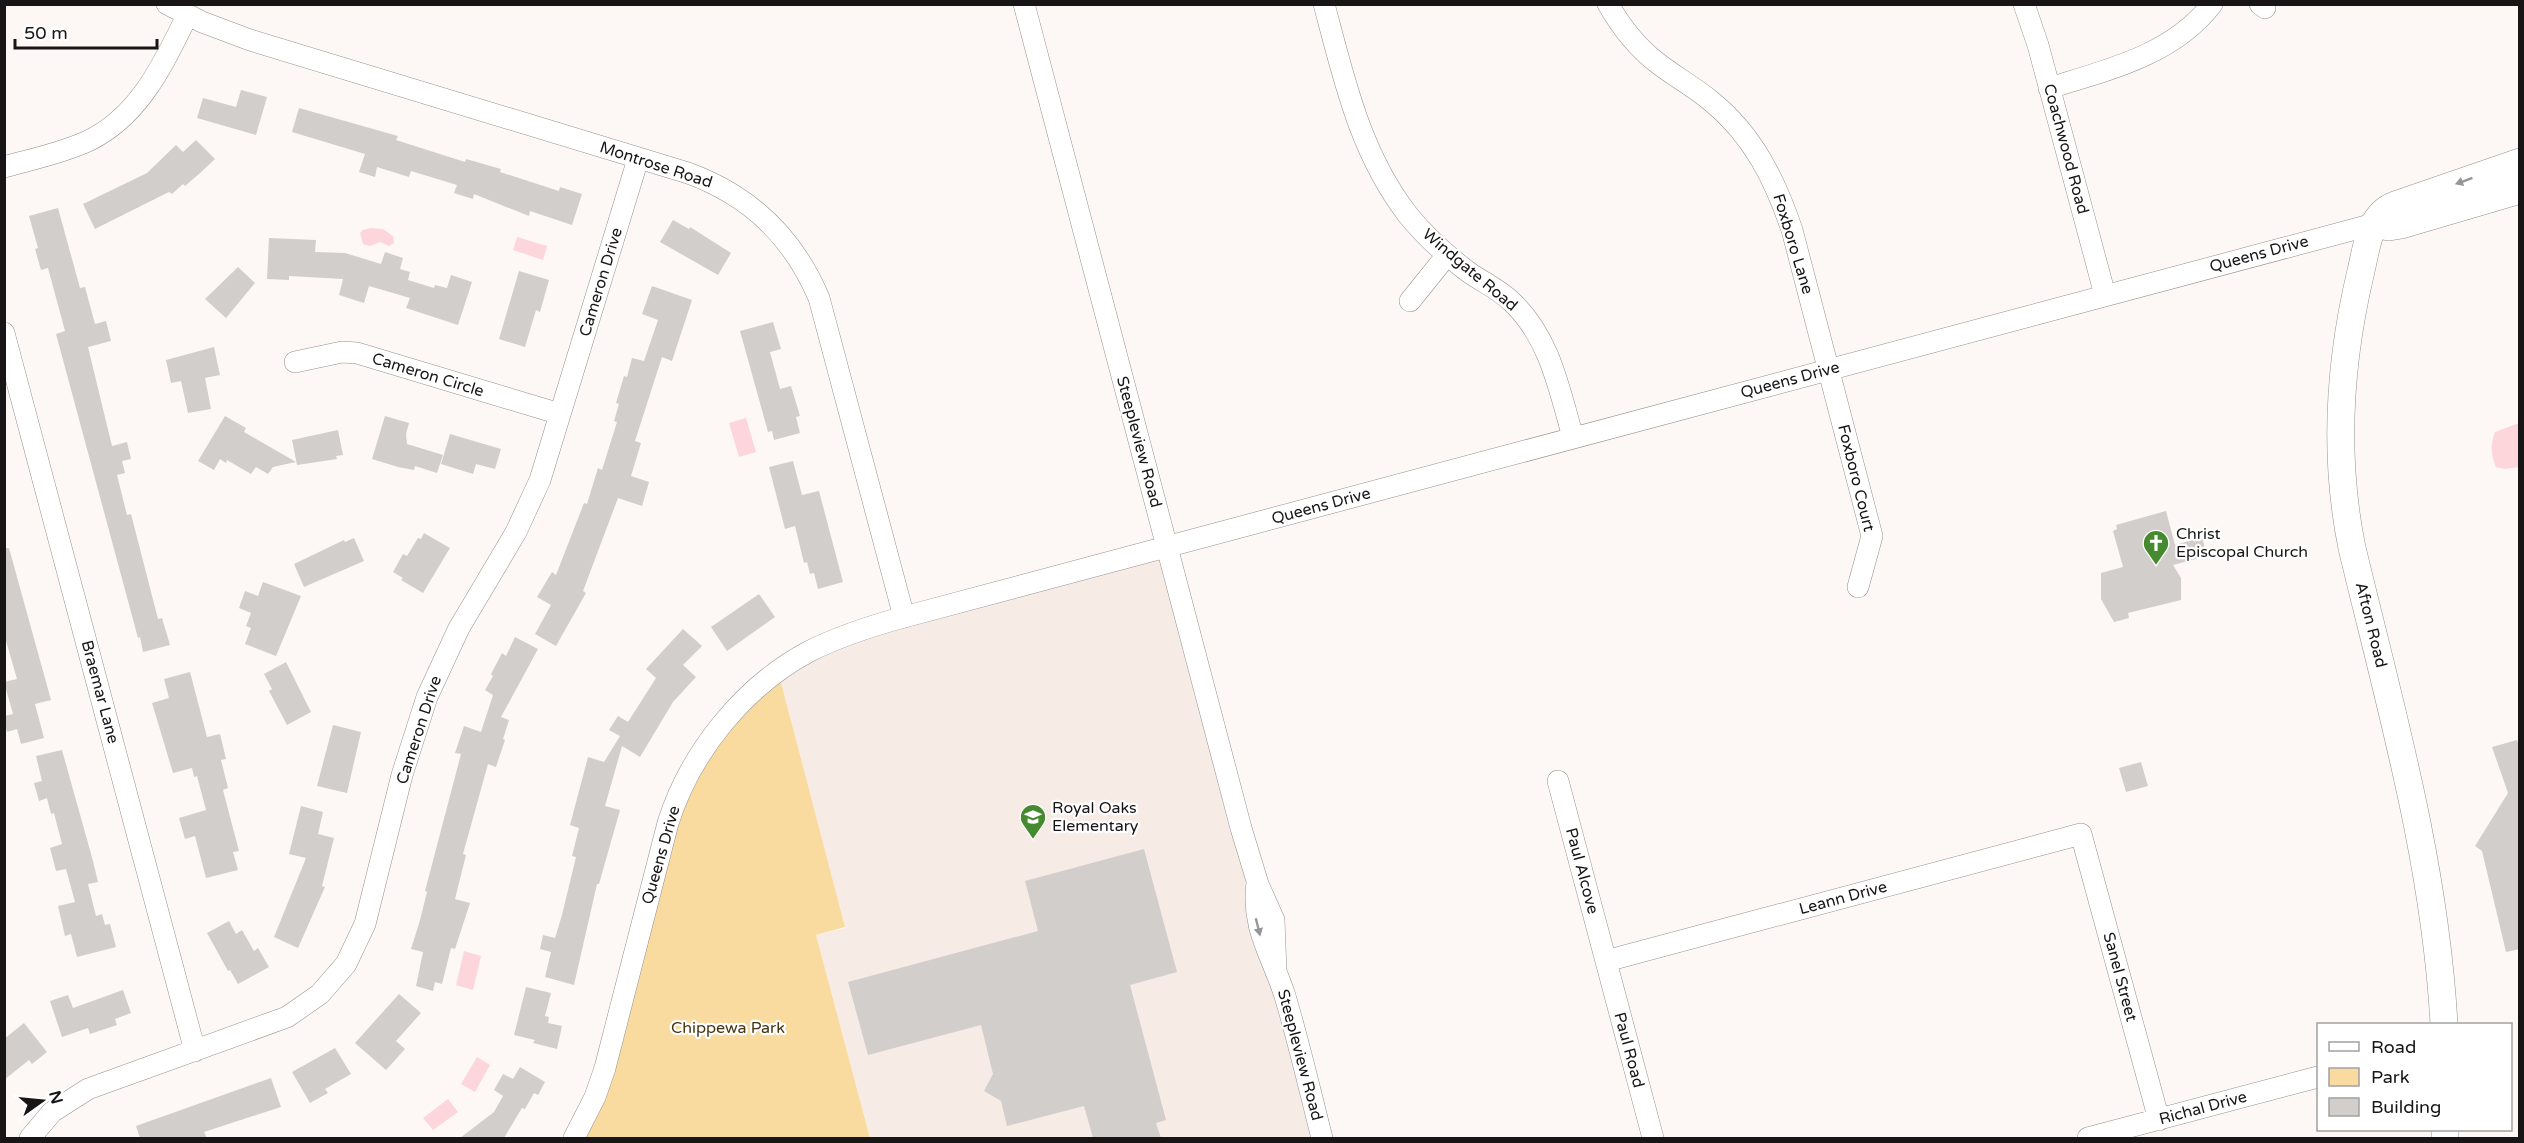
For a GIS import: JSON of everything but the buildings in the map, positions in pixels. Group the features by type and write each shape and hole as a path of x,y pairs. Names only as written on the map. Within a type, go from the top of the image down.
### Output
{"street":[{"name":"Montrose Road","path":"168,4 187,16 250,40 702,178 739,196 777,230 807,271 825,317 904,617"},
{"name":"Steepleview Road","path":"1024,4 1257,879 1276,927 1276,972 1322,1138"},
{"name":"Windgate Road","path":"1324,4 1351,103 1373,159 1408,215 1447,255 1504,296 1527,319 1551,359 1573,437"},
{"name":"Foxboro Lane","path":"1608,4 1635,41 1654,60 1710,100 1729,117 1748,138 1763,161 1779,193 1792,230 1829,370"},
{"name":"Coachwood Road","path":"2024,4 2029,15 2105,295"},
{"path":"2049,88 2121,66 2158,50 2184,31 2212,4"},
{"path":"4,167 71,148 101,134 117,122 150,86 187,16"},
{"name":"Cameron Drive","path":"30,1138 52,1112 80,1093 121,1076 267,1026 296,1012 320,994 346,964 365,924 405,765 427,697 459,628 510,545 540,480 638,159"},
{"name":"Queens Drive","path":"2374,224 2381,213 2389,208 2520,162"},
{"name":"Queens Drive","path":"574,1138 595,1097 605,1068 672,813 683,785 707,745 740,705 786,665 844,636 904,617 2105,295 2374,224 2401,225 2520,190"},
{"name":"Afton Road","path":"2374,224 2353,307 2342,372 2340,433 2343,495 2352,548 2398,737 2432,894 2442,978 2444,1023"},
{"path":"1410,301 1447,255"},
{"name":"Braemar Lane","path":"4,333 195,1051"},
{"name":"Cameron Circle","path":"295,362 342,352 357,353 560,414"},
{"name":"Foxboro Court","path":"1829,370 1872,536 1858,586"},
{"name":"Paul Alcove","path":"1558,781 1606,962"},
{"name":"Leann Drive","path":"1606,962 2081,834"},
{"name":"Sanel Street","path":"2081,834 2159,1120"},
{"name":"Paul Road","path":"1606,962 1653,1138"},
{"name":"Richal Drive","path":"2088,1138 2317,1078"}],"shaded area":[{"path":"371,228 383,229 393,236 394,243 389,246 380,242 370,246 363,244 360,233"},
{"path":"517,237 547,246 543,260 513,250"},
{"path":"746,418 756,452 739,457 729,423"},
{"path":"2519,423 2519,467 2505,469 2496,467 2492,450 2495,432"},
{"name":"Royal Oaks Elementary","path":"1167,548 1322,1138 870,1138 816,935 845,928 778,671 796,659"},
{"path":"464,951 481,956 473,990 456,985"},
{"path":"477,1057 490,1065 475,1092 461,1084"},
{"path":"448,1099 458,1112 433,1130 423,1118"}],"green space":[{"name":"Chippewa Park","path":"778,671 845,927 816,935 870,1138 574,1138 683,785"}],"place":[{"name":"Christ Episcopal Church","path":"2156,566"},
{"name":"Royal Oaks Elementary","path":"1033,840"}]}
